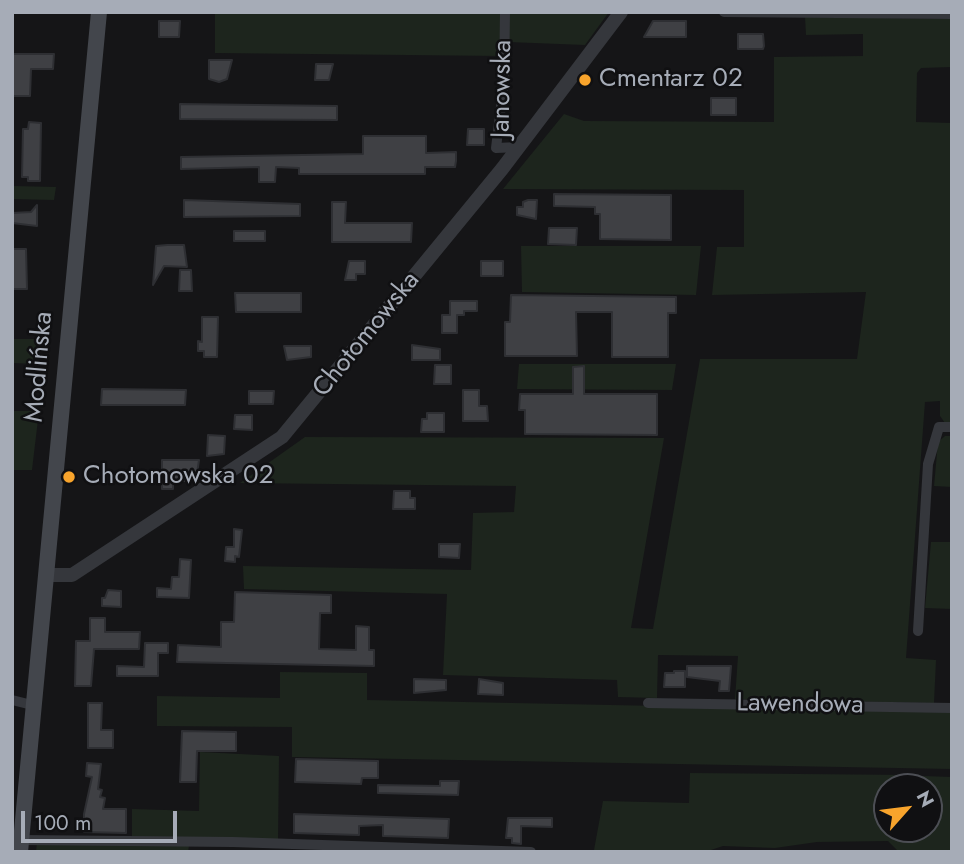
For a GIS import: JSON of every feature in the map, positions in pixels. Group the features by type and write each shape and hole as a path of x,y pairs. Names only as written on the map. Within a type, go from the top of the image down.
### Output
{"main road":[{"name":"Modlińska","path":"20,846 99,12"}],"street":[{"name":"Janowska","path":"505,12 504,81 496,148 519,147"},
{"name":"Chotomowska","path":"46,575 72,575 282,437 519,147 621,12"},
{"path":"724,12 952,14"},
{"path":"918,631 928,464 939,427 952,427"},
{"path":"12,700 32,705"},
{"name":"Lawendowa","path":"648,703 952,708"},
{"path":"20,846 220,842 531,852"}],"shaded area":[{"path":"215,12 501,12 502,56 215,53"},
{"path":"508,12 609,12 585,45 508,42"},
{"path":"805,17 952,19 952,67 921,68 917,73 916,122 952,123 952,423 945,423 940,416 940,401 925,402 906,658 936,660 934,703 735,699 738,656 658,655 657,698 618,697 617,680 443,675 447,594 244,589 243,566 471,570 473,513 514,512 516,486 240,483 305,437 664,438 631,628 653,629 700,359 857,359 866,292 712,295 717,247 744,247 744,190 503,189 564,114 584,121 774,122 774,57 863,56 863,34 806,35"},
{"path":"12,162 13,186 56,187 54,200 12,199"},
{"path":"521,246 701,246 696,295 522,292"},
{"path":"12,339 41,339 39,364 12,363"},
{"path":"519,364 676,364 672,390 517,389"},
{"path":"12,411 39,411 32,470 12,470"},
{"path":"945,436 952,436 952,487 934,486 938,442"},
{"path":"931,542 952,542 952,609 925,608"},
{"path":"280,672 367,673 367,700 952,712 952,769 292,757 292,727 157,726 157,696 280,698"},
{"path":"200,752 279,756 278,842 132,839 132,809 199,811"},
{"path":"690,773 873,775 873,841 817,842 775,848 723,846 705,852 594,850 603,801 689,803"},
{"path":"943,777 952,777 952,852 899,852 890,843 943,843"},
{"path":"37,842 189,846 188,852 36,852"}],"building":[{"path":"159,21 180,21 179,37 159,37"},
{"path":"653,21 686,21 686,37 644,37"},
{"path":"738,34 763,34 763,49 738,49"},
{"path":"12,54 54,54 53,69 31,69 30,96 12,96"},
{"path":"209,60 232,60 227,79 219,82 209,79"},
{"path":"316,64 333,64 329,80 315,80"},
{"path":"711,98 736,98 736,115 711,115"},
{"path":"180,104 337,106 337,120 180,119"},
{"path":"29,122 41,123 40,181 28,181 28,177 22,177 23,129 28,129"},
{"path":"468,129 484,129 484,145 467,145"},
{"path":"363,136 426,136 426,153 456,152 455,167 425,167 425,174 299,174 299,168 276,167 275,182 259,182 259,167 181,169 181,157 363,154"},
{"path":"554,194 671,195 671,240 600,239 600,214 595,214 595,207 554,206"},
{"path":"184,200 300,204 300,216 184,217"},
{"path":"537,200 536,219 517,215 517,207 523,207 523,202"},
{"path":"332,202 346,202 345,223 412,223 411,242 332,242"},
{"path":"37,205 37,226 12,223 12,213 31,212"},
{"path":"549,228 577,228 576,245 548,244"},
{"path":"234,231 265,231 265,241 234,241"},
{"path":"184,245 187,267 164,266 153,285 156,246"},
{"path":"12,249 26,249 27,289 12,289"},
{"path":"349,261 365,261 365,274 356,274 356,280 345,280"},
{"path":"481,261 503,261 503,276 481,276"},
{"path":"180,270 191,270 192,291 179,291"},
{"path":"235,293 301,293 301,312 236,312"},
{"path":"511,295 676,297 676,313 668,313 668,357 612,357 612,312 576,312 577,356 505,356 505,322 510,322"},
{"path":"450,301 477,301 477,311 464,311 464,315 457,315 457,333 442,333 442,315 450,315"},
{"path":"202,317 218,317 217,357 204,357 204,351 198,351 198,341 202,342"},
{"path":"412,345 440,349 440,360 412,360"},
{"path":"284,346 311,346 311,357 287,360"},
{"path":"435,365 451,365 451,384 434,384"},
{"path":"584,366 584,394 657,394 657,435 525,434 525,410 519,410 520,394 573,394 573,367"},
{"path":"102,389 186,390 185,405 101,405"},
{"path":"463,390 479,390 479,406 487,406 488,421 463,421"},
{"path":"249,391 274,391 273,404 249,404"},
{"path":"427,413 444,413 444,432 421,432 422,419 427,419"},
{"path":"235,415 252,415 252,430 234,429"},
{"path":"208,435 225,436 224,454 207,456"},
{"path":"162,460 199,460 196,481 173,481 173,489 162,489"},
{"path":"394,491 410,491 410,498 415,498 415,509 393,509"},
{"path":"234,529 242,530 239,557 235,556 235,562 225,561 226,547 234,547"},
{"path":"439,544 460,544 459,558 439,557"},
{"path":"180,559 191,560 189,598 157,597 157,588 171,589 172,577 179,577"},
{"path":"108,590 121,591 121,607 102,606 102,598 105,598"},
{"path":"235,592 331,595 331,613 320,613 319,649 356,650 356,626 369,627 369,650 374,650 374,666 177,662 178,645 221,647 221,622 234,622"},
{"path":"90,618 105,618 105,632 140,632 139,649 94,649 91,686 75,686 76,641 90,641"},
{"path":"145,643 168,643 168,653 158,653 158,676 117,676 117,666 144,667"},
{"path":"687,666 731,666 729,691 719,691 720,681 687,677"},
{"path":"685,671 685,687 664,687 665,673"},
{"path":"414,679 446,680 446,690 414,693"},
{"path":"479,679 503,683 503,695 478,694"},
{"path":"88,703 102,703 101,730 113,730 113,748 88,748"},
{"path":"182,731 236,732 236,751 197,751 196,782 180,782"},
{"path":"296,759 378,761 378,778 362,778 361,784 295,782"},
{"path":"87,763 101,764 98,789 102,790 100,797 105,798 103,809 126,809 126,833 84,832 84,814 92,777 86,776"},
{"path":"440,781 459,781 458,795 378,793 378,785 440,786"},
{"path":"294,814 449,819 448,838 383,836 383,825 359,826 359,835 294,833"},
{"path":"508,818 552,818 552,827 521,826 521,844 512,843 512,838 506,838"}],"place":[{"name":"Cmentarz 02","path":"585,80"},
{"name":"Chotomowska 02","path":"69,477"}]}
